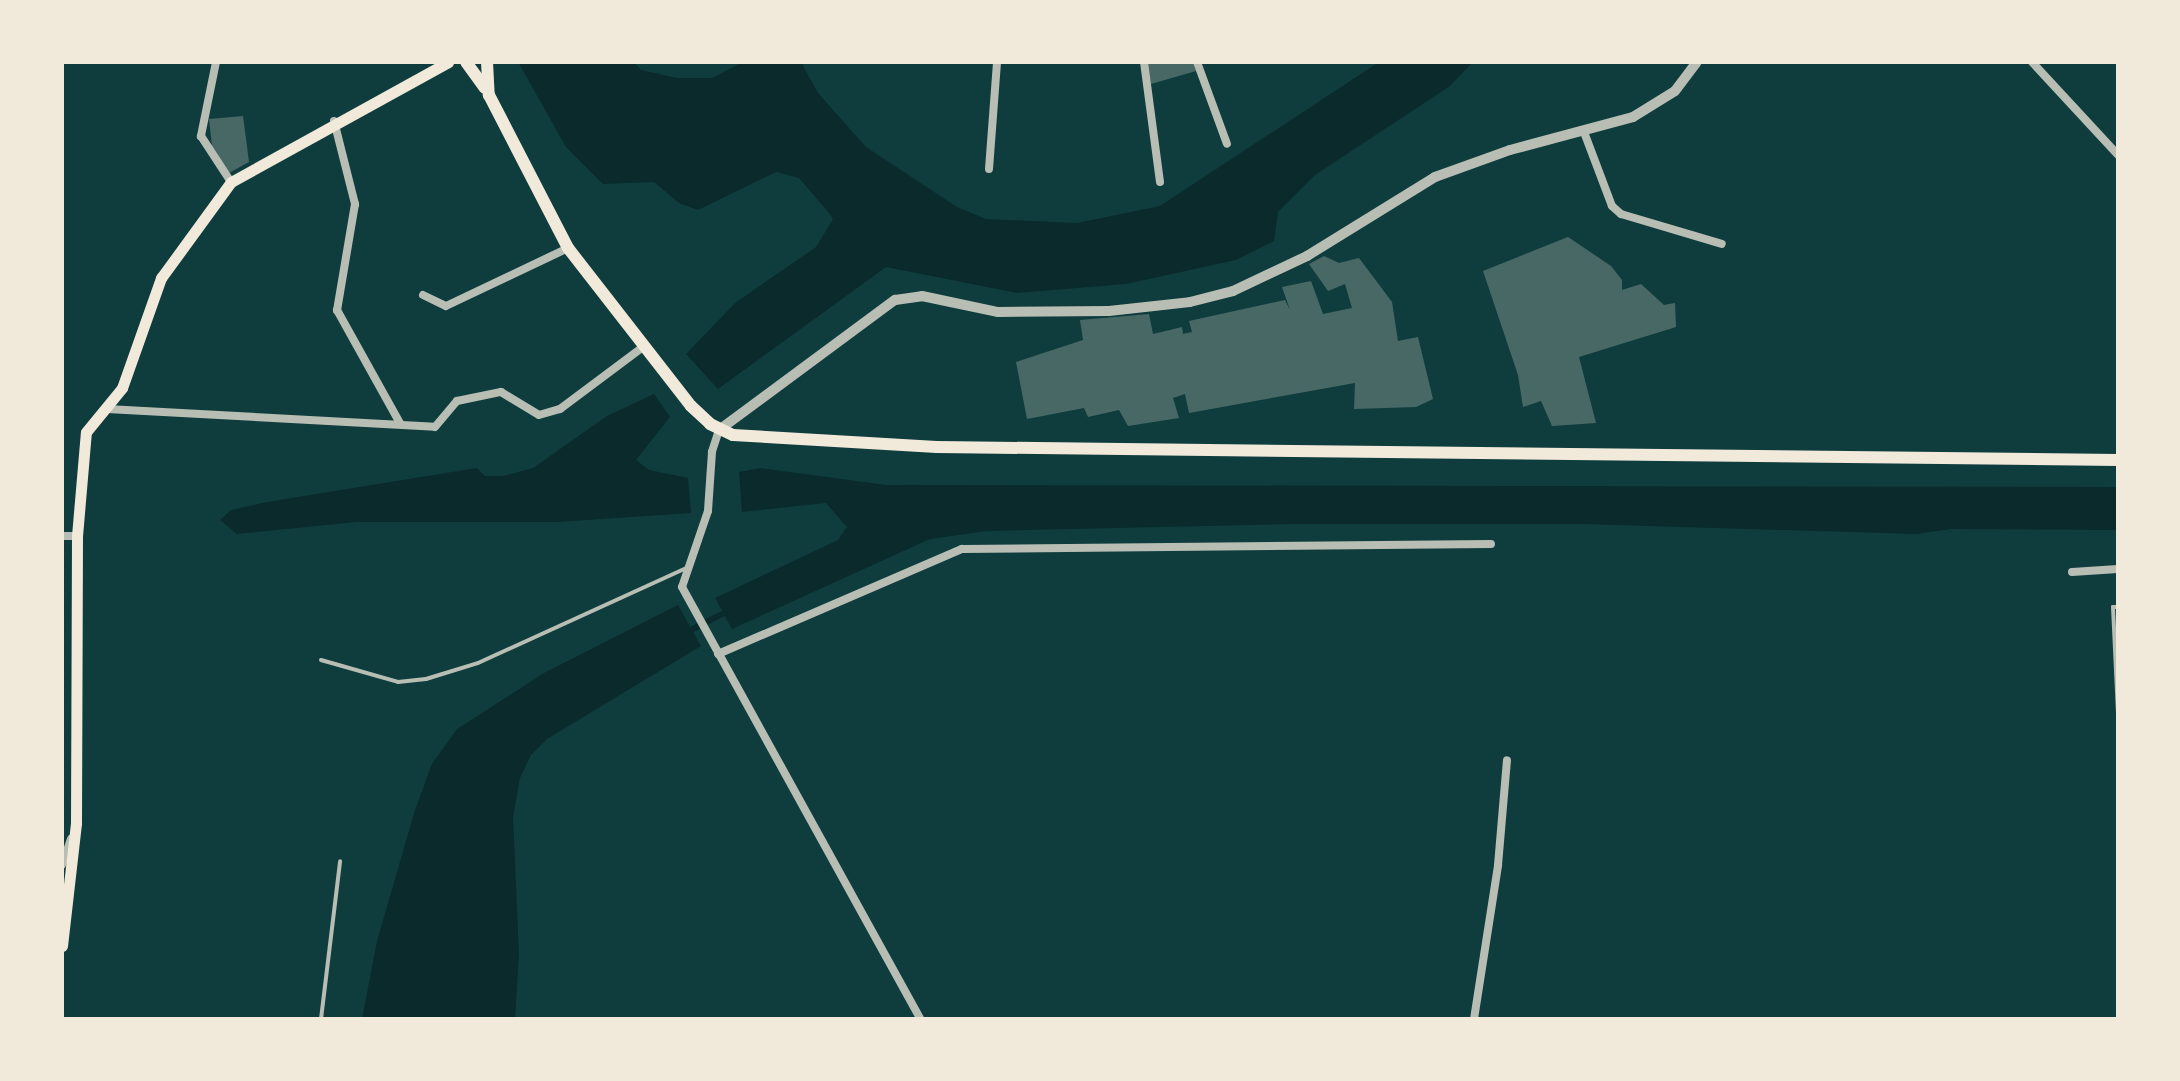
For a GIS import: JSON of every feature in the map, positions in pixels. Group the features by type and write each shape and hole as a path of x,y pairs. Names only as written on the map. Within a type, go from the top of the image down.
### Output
{"main road":[{"path":"62,946 76,823 77,536 86,432 122,388 161,278 231,182 334,121 448,62"},
{"path":"466,62 489,95 568,248 643,347 703,419 719,430 827,443 937,447 2118,460"},
{"path":"487,62 489,95"}],"street":[{"path":"216,62 201,136 231,182"},
{"path":"989,169 997,62"},
{"path":"1144,62 1160,182"},
{"path":"1197,62 1227,144"},
{"path":"920,1019 684,592 688,567 708,511 712,452 719,430 895,300 922,296 989,311 1034,313 1190,302 1258,282 1435,177 1510,150 1633,117 1675,91 1697,62"},
{"path":"2032,62 2118,155"},
{"path":"334,121 355,204 337,310 400,423"},
{"path":"1584,132 1612,206 1621,214 1722,244"},
{"path":"423,295 446,306 568,248"},
{"path":"107,409 435,427 457,401 501,392 510,393 529,413 550,414 643,347"},
{"path":"62,536 77,536"},
{"path":"718,654 962,549 1491,544"},
{"path":"2072,572 2118,569"},
{"path":"1474,1019 1498,865 1507,760"},
{"path":"62,865 76,823"}],"lane":[{"path":"321,660 398,682 426,679 478,663 688,567"},
{"path":"2118,607 2113,607 2118,713"},
{"path":"321,1019 340,861"}],"water":[{"path":"518,62 634,62 641,70 677,78 712,78 743,62 801,62 818,93 866,147 957,207 986,219 1077,223 1160,206 1379,62 1473,62 1450,86 1315,175 1278,212 1274,241 1236,260 1126,284 1017,293 886,267 718,389 686,354 735,303 816,247 833,219 799,178 776,172 698,210 679,203 654,182 603,184 566,147"},
{"path":"654,394 670,417 636,460 649,470 688,478 691,513 557,522 356,522 237,534 220,520 231,510 267,502 477,468 485,476 503,476 533,468 607,416"},
{"path":"761,468 886,485 2118,487 2118,530 1951,529 1916,534 1584,524 1291,524 987,531 930,539 732,629 715,598 838,540 847,527 826,503 742,512 739,472"},
{"path":"678,605 701,646 547,739 531,755 520,778 513,817 519,954 515,1019 362,1019 377,941 415,810 432,764 457,729 544,673"}],"building":[{"path":"1147,62 1193,62 1196,71 1151,84"},
{"path":"243,116 249,162 229,173 212,146 209,119"},
{"path":"1568,237 1611,266 1622,280 1622,290 1641,284 1664,305 1675,303 1676,327 1579,357 1596,423 1552,426 1541,401 1523,407 1518,375 1483,271"},
{"path":"1324,256 1339,263 1359,258 1392,302 1398,341 1418,337 1433,399 1416,407 1354,409 1355,383 1189,413 1185,394 1173,398 1179,418 1128,426 1119,410 1088,417 1084,408 1027,419 1016,362 1083,340 1080,320 1149,314 1153,334 1182,327 1183,334 1192,332 1189,321 1285,300 1290,310 1282,287 1311,281 1323,314 1352,308 1345,284 1328,291 1309,264"}],"waterway":[{"path":"687,632 730,610"}]}
